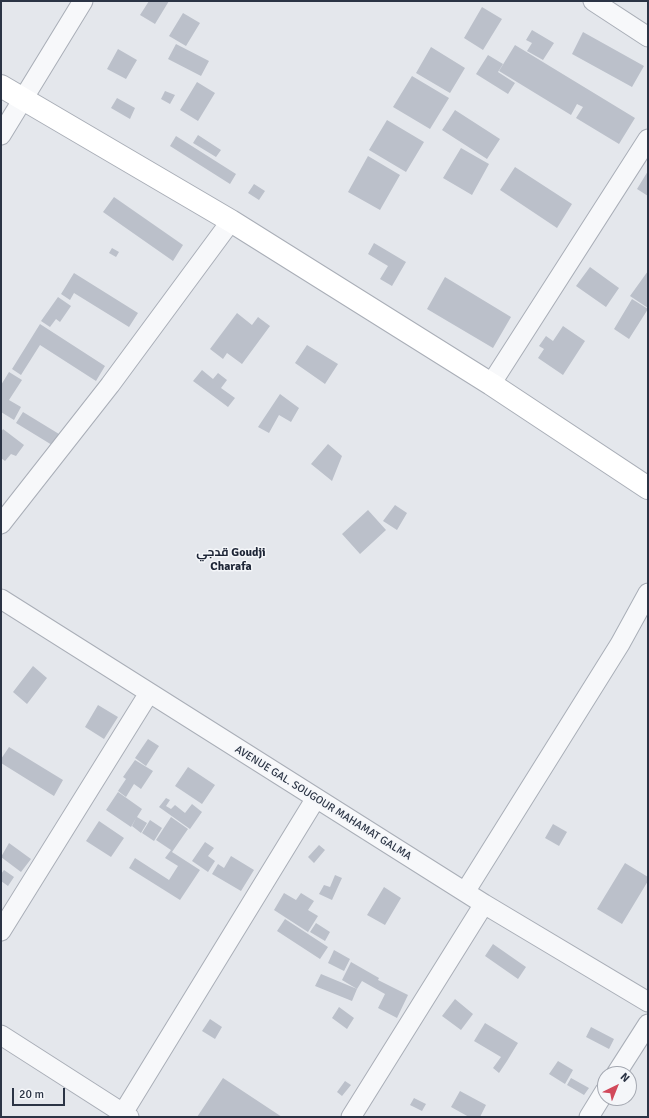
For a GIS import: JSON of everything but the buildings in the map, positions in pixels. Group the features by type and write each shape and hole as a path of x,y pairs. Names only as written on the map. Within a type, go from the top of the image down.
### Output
{"main road":[{"path":"1,86 22,100 231,221 491,384 648,488"}],"street":[{"path":"1,135 83,1"},
{"path":"593,1 648,37"},
{"path":"491,384 648,138"},
{"path":"1,524 110,385 231,221"},
{"path":"465,892 620,644 648,593"},
{"name":"AVENUE GAL. SOUGOUR MAHAMAT GALMA","path":"1,600 484,904 648,1002"},
{"path":"1,931 149,693"},
{"path":"1,1035 126,1115 316,798"},
{"path":"350,1117 484,904"},
{"path":"621,1066 648,1024"},
{"path":"589,1117 597,1104"}],"district":[{"name":"قدجي Goudji Charafa","path":"231,560"}]}
